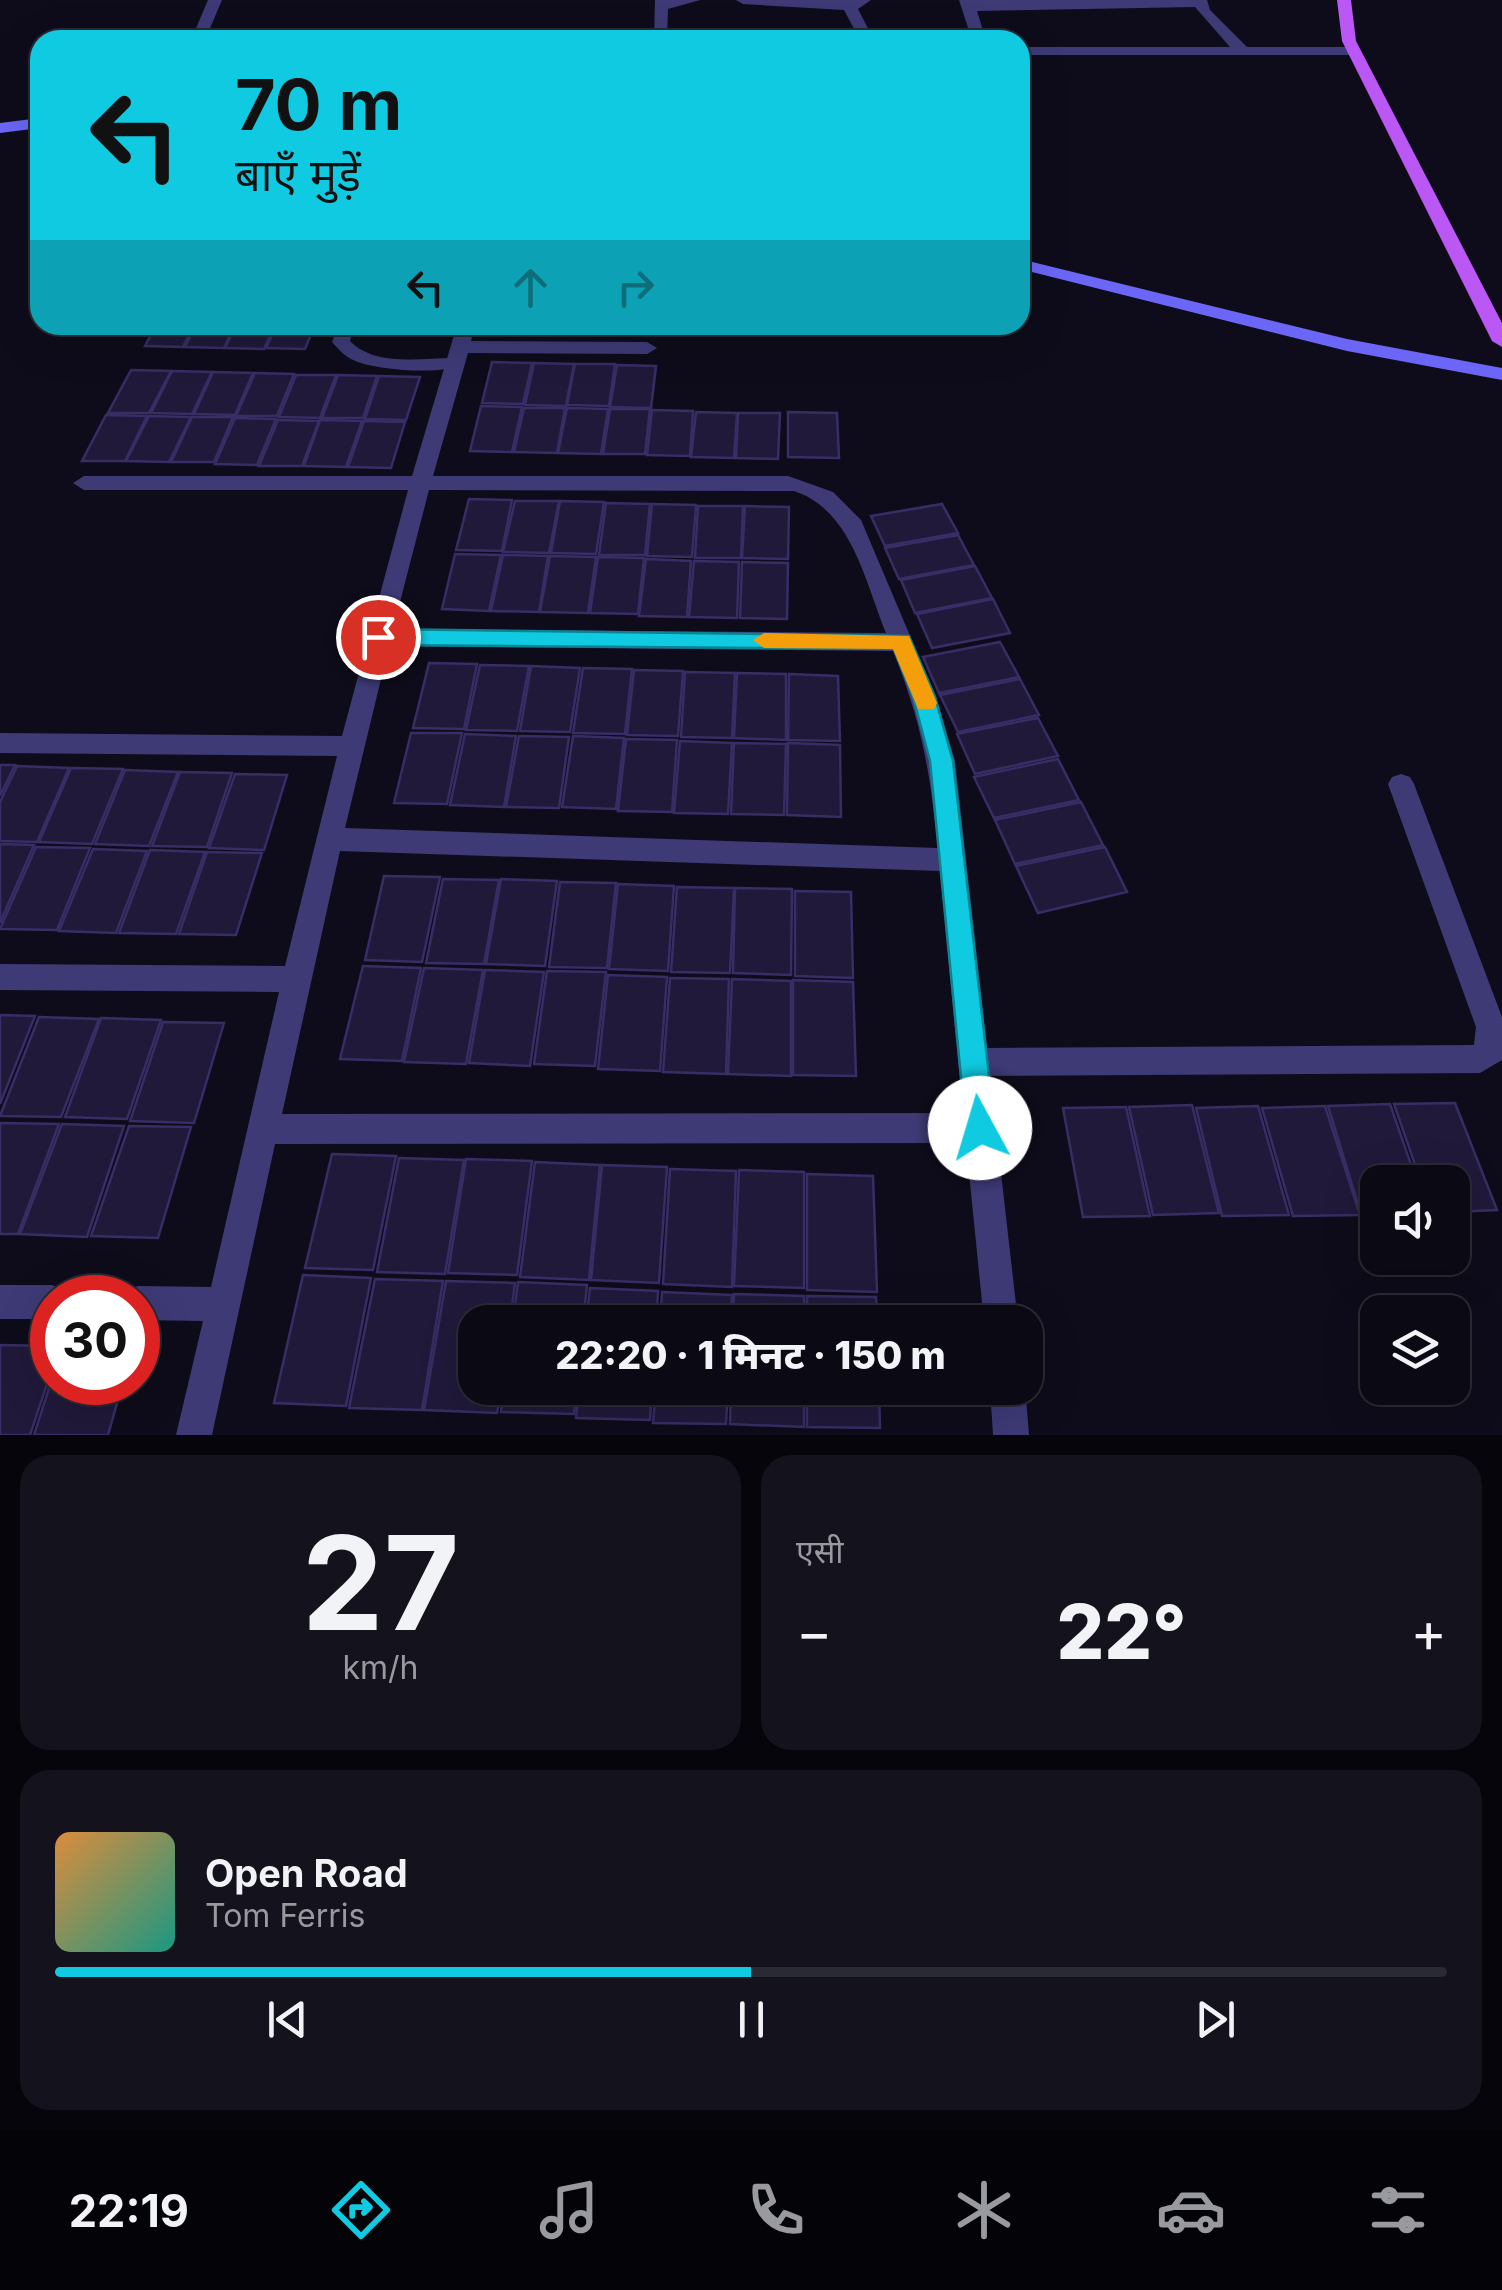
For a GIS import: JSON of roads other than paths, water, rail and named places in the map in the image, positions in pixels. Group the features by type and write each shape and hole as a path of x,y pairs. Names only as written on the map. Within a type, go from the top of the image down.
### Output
{"main road":[{"path":"1344,0 1348,41 1502,341"},
{"path":"0,128 30,124"},
{"path":"1030,266 1347,345 1502,374"}],"street":[{"path":"660,30 662,3 693,0"},
{"path":"744,0 857,3 864,30"},
{"path":"975,30 967,4 1200,2 1242,49"},
{"path":"203,30 213,7"},
{"path":"1030,51 1354,51"},
{"path":"194,1435 350,746 418,483 460,345 647,348"},
{"path":"84,483 788,483 817,489 836,502 853,525 924,697 942,761 999,1305"},
{"path":"378,637 901,642"},
{"path":"0,743 350,746"},
{"path":"973,1062 1480,1059 1491,1050 1491,1027 1401,784"},
{"path":"328,838 952,860"},
{"path":"0,977 297,979"},
{"path":"264,1129 980,1128"},
{"path":"0,1302 30,1302"},
{"path":"160,1303 224,1304"},
{"path":"1009,1405 1012,1435"}],"lane":[{"path":"343,335 341,342 348,353 363,360 460,345"}]}
